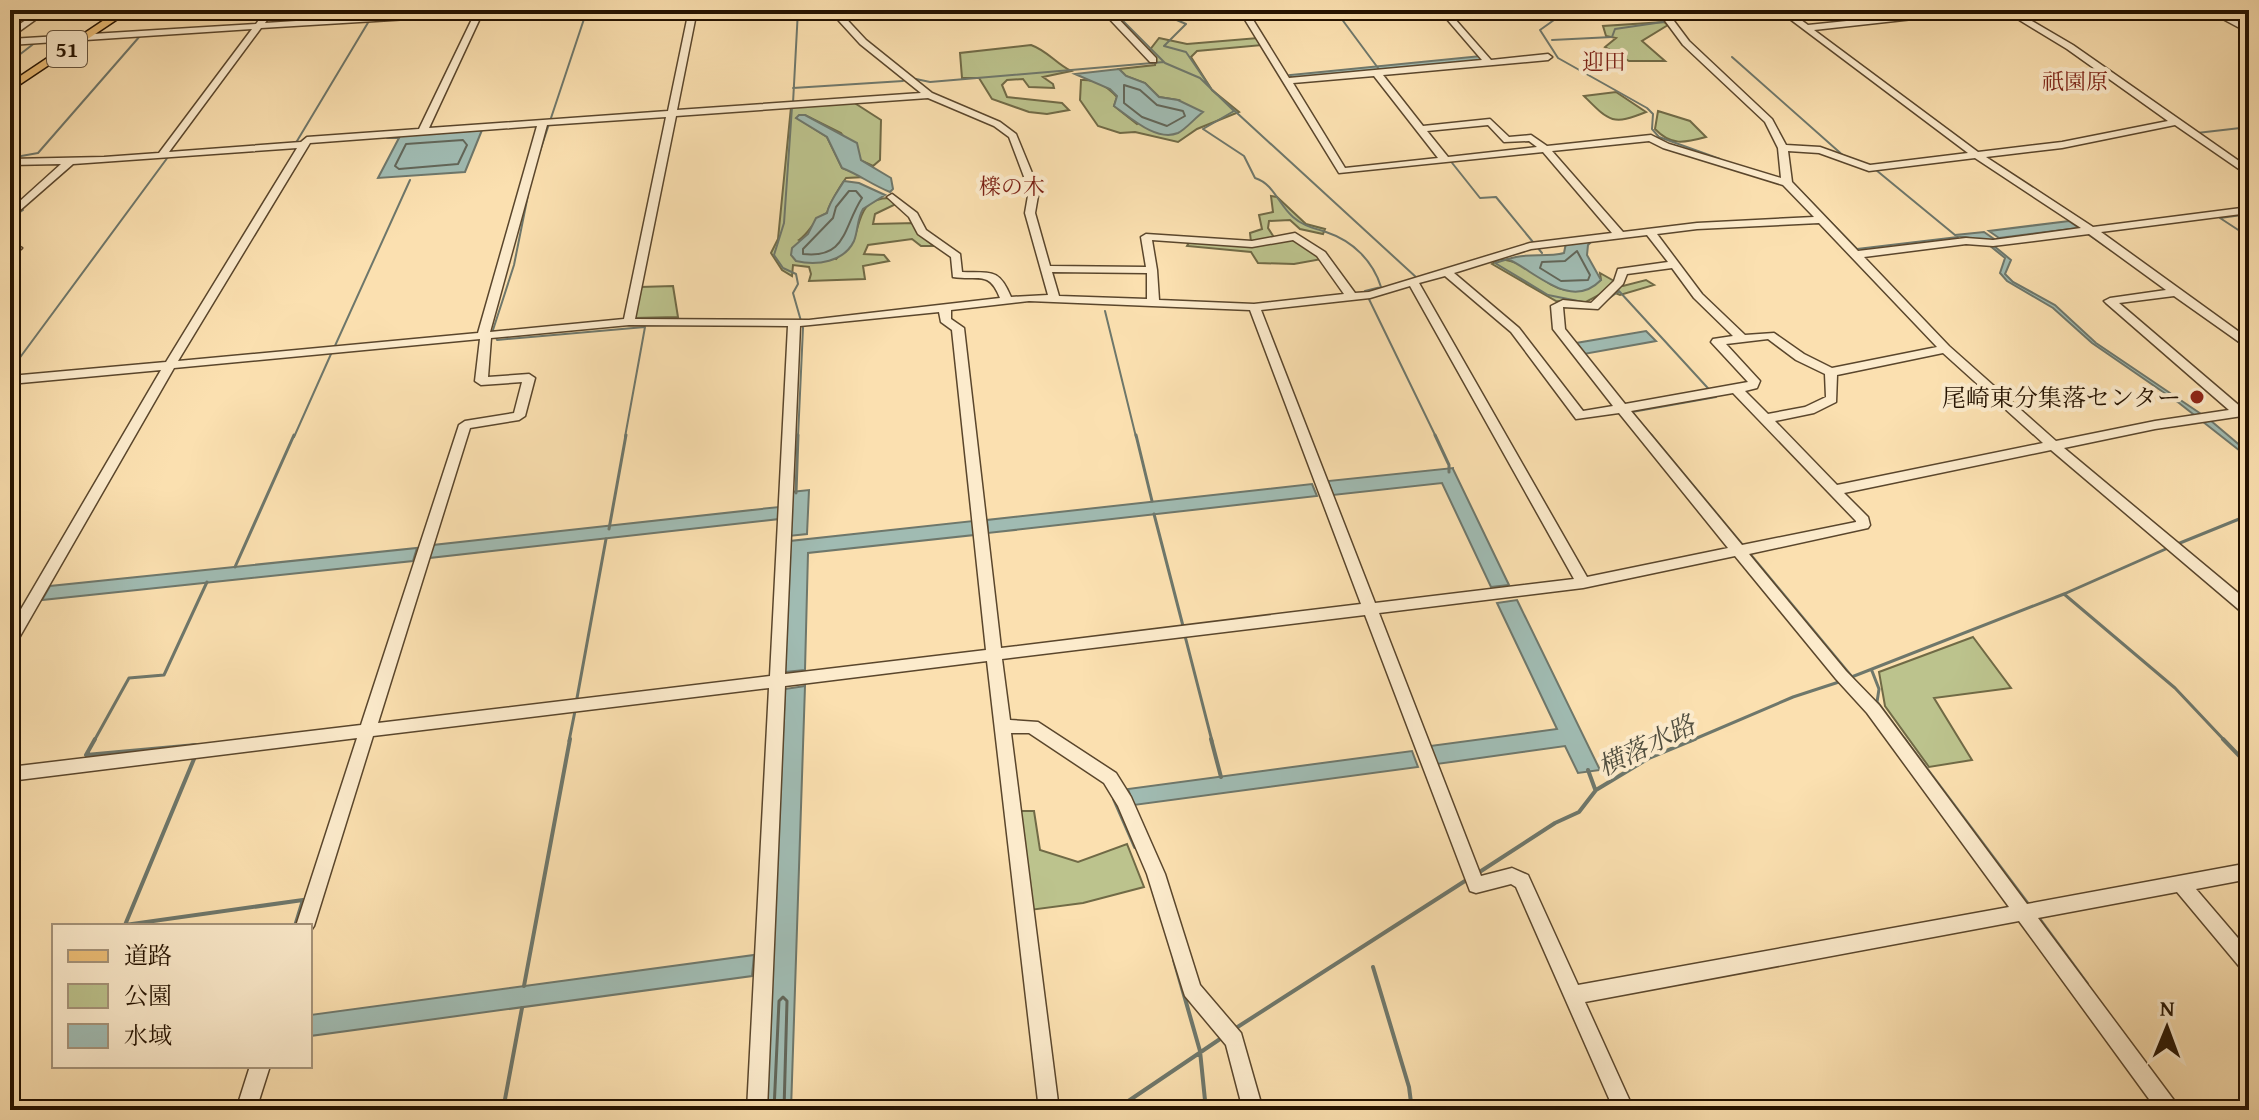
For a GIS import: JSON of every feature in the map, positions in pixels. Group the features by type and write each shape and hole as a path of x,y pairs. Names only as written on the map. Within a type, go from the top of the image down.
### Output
{"main road":[{"name":"51","path":"10,88 126,10"}],"street":[{"path":"10,35 45,10"},
{"path":"162,155 270,10"},
{"path":"10,42 260,23 506,10"},
{"path":"629,322 693,10"},
{"path":"833,10 863,42 929,95 997,124 1013,136 1034,190 1030,213 1054,298"},
{"path":"1105,10 1153,60"},
{"path":"1243,10 1342,171 1651,138 1666,146 1787,180"},
{"path":"1443,10 1489,63"},
{"path":"1637,10 1641,16 1666,16 1693,10"},
{"path":"1782,10 1976,155 2249,345"},
{"path":"1806,28 1976,10"},
{"path":"2007,10 2070,47 2249,173"},
{"path":"2210,10 2249,30"},
{"path":"423,131 479,11"},
{"path":"1666,16 1686,43 1769,121 1783,148 1787,180 1819,220 1945,349 2055,447 2249,610"},
{"path":"1288,81 1548,57"},
{"path":"1381,73 1450,160"},
{"path":"10,162 162,155 423,131 929,95"},
{"path":"1425,129 1490,122 1507,140 1531,138 1546,150 1619,234"},
{"path":"1783,148 1820,150 1869,168 2062,145 2175,122"},
{"path":"306,924 465,425 519,416 529,378 481,381 523,182 547,123"},
{"path":"10,641 169,366 303,144"},
{"path":"10,216 71,160"},
{"path":"892,197 913,215 922,232 956,256 957,275 990,276 999,281 1007,300"},
{"path":"1854,255 1966,241 1989,243 2249,210"},
{"path":"10,380 629,322 809,323 894,311 1054,298 1254,307 1361,296 1536,245 1649,230 1819,220"},
{"path":"1649,230 1698,296 1741,337"},
{"path":"1153,304 1152,270 1146,237 1171,236 1252,244 1295,236 1321,254 1361,296"},
{"path":"10,244 17,248 10,255"},
{"path":"1674,265 1622,271 1619,282 1596,304 1563,303 1557,306 1559,329 1622,409 1745,551 2032,911 2169,1110"},
{"path":"1048,269 1152,270"},
{"path":"1448,273 1515,330 1580,416 1753,385 1754,381 1717,342 1741,337 1776,337 1800,357 1831,372 1945,349"},
{"path":"1413,282 1583,583"},
{"path":"2173,292 2110,301 2245,412"},
{"path":"1254,307 1476,885 1512,876 1522,881 1624,1110"},
{"path":"945,309 945,320 958,328 1049,1110"},
{"path":"757,1110 789,679 785,514 794,322"},
{"path":"1765,419 1799,413 1827,403 1832,399 1831,372"},
{"path":"10,774 1583,583 1863,525 1863,520 1736,389"},
{"path":"1834,490 2245,412"},
{"path":"1003,726 1032,727 1110,778 1122,797 1156,874 1192,990 1231,1034 1253,1110"},
{"path":"1575,995 2249,871"},
{"path":"2180,883 2249,965"},
{"path":"246,1110 259,1068"}],"green space":[{"path":"1664,22 1668,25 1642,41 1665,61 1629,61 1605,47 1616,38 1606,36 1603,26"},
{"path":"1159,38 1187,44 1258,38 1263,45 1197,51 1191,57 1212,90 1239,112 1197,129 1178,142 1135,132 1120,133 1098,126 1080,100 1081,80 1096,82 1110,90 1117,97 1114,106 1137,124 1178,100 1159,97 1145,83 1126,76 1119,69 1155,65 1156,59 1149,51"},
{"path":"1031,45 1071,71 1043,77 1054,88 1029,87 1023,79 1007,80 1002,85 1007,97 1062,103 1069,110 1047,114 1029,112 992,99 979,78 962,78 960,53"},
{"path":"1616,92 1646,112 1625,119 1612,119 1584,96"},
{"path":"853,102 881,120 880,160 873,166 860,160 841,133 805,115 797,118 827,137 842,168 866,177 846,178 827,213 799,240 836,259 853,242 868,205 890,198 896,204 875,214 873,224 916,223 919,234 934,246 921,246 912,239 868,245 864,254 884,255 889,261 863,266 865,279 809,281 809,267 793,265 792,276 782,270 771,253 778,239 791,107"},
{"path":"1658,111 1690,121 1706,137 1672,141 1655,129"},
{"path":"1271,196 1277,197 1306,224 1325,229 1323,234 1300,229 1290,220 1269,221 1268,228 1277,242 1294,238 1322,259 1294,264 1258,263 1251,252 1187,246 1191,239 1251,242 1250,233 1262,229 1259,215 1273,212"},
{"path":"1499,259 1514,262 1558,288 1584,288 1601,280 1600,273 1623,286 1646,280 1654,285 1620,295 1608,290 1584,303 1556,301 1492,264"},
{"path":"673,286 678,317 634,318 640,287"},
{"path":"1973,637 2011,688 1934,698 1972,760 1929,767 1885,706 1879,672"},
{"path":"1018,811 1034,811 1040,850 1078,862 1127,844 1144,887 1083,903 1030,910"}],"water":[{"path":"1481,56 1485,61 1292,78 1290,75"},
{"path":"1119,69 1126,76 1145,83 1159,97 1178,100 1203,112 1178,133 1161,134 1144,127 1114,106 1117,96 1110,89 1075,74"},
{"path":"805,115 857,143 861,160 891,178 893,189 890,192 842,168 827,137 796,118"},
{"path":"482,130 465,172 378,178 400,136"},
{"path":"844,181 859,183 885,195 863,209 854,241 844,254 829,261 796,261 791,255 792,248 808,234 816,218 827,213"},
{"path":"2069,221 2079,228 1999,238 1989,231"},
{"path":"1984,232 1994,239 1988,241 2011,260 2005,274 2013,282 2055,305 2096,343 2210,420 2249,453 2249,458 2179,403 2092,343 2053,308 2007,281 2000,273 2005,258 1984,241 1955,235"},
{"path":"1594,239 1588,245 1587,255 1601,280 1590,289 1578,292 1554,286 1508,259 1564,253 1566,243"},
{"path":"1646,331 1656,341 1584,354 1576,343"},
{"path":"1453,468 1509,585 1491,587 1442,483 1333,495 1328,481"},
{"path":"1312,484 1317,496 988,533 987,520"},
{"path":"809,490 807,534 789,536 791,492"},
{"path":"779,507 779,519 429,558 433,545"},
{"path":"973,521 974,535 808,553 805,670 785,672 790,541"},
{"path":"417,548 413,561 42,600 50,586"},
{"path":"1517,600 1600,770 1578,773 1565,746 1437,764 1430,746 1557,729 1497,603"},
{"path":"805,686 791,1110 766,1110 785,689"},
{"path":"1412,751 1418,767 1134,805 1128,789"},
{"path":"754,955 752,976 312,1036 312,1015"}],"waterway":[{"path":"537,160 587,10"},
{"path":"794,88 798,10"},
{"path":"1112,10 1164,62"},
{"path":"1162,10 1165,15 1186,24 1164,46 1186,52 1211,89"},
{"path":"1335,10 1378,68"},
{"path":"1546,10 1554,20 1540,30 1558,58 1647,108 1653,114 1652,129 1659,137 1720,159"},
{"path":"1552,40 1612,37 1615,29 1724,13 1723,10"},
{"path":"297,141 369,21"},
{"path":"10,158 38,153 140,36"},
{"path":"10,62 36,42"},
{"path":"1732,57 1846,158"},
{"path":"916,79 930,82 1164,62"},
{"path":"1164,62 1200,78 1211,89"},
{"path":"794,88 903,81"},
{"path":"793,103 794,88"},
{"path":"1211,89 1219,96"},
{"path":"1211,89 1219,96"},
{"path":"1219,96 1417,278"},
{"path":"1219,96 1234,111 1203,129 1244,156 1255,178 1267,185 1297,220 1345,241 1373,269 1381,287 1365,291 1436,437"},
{"path":"792,107 784,223 774,255 783,268 796,274 798,284 793,293 803,328 798,437"},
{"path":"2197,133 2249,127"},
{"path":"387,138 399,138"},
{"path":"10,371 168,157"},
{"path":"1449,159 1480,198 1496,197 1542,253"},
{"path":"1876,170 1955,235"},
{"path":"334,348 410,180"},
{"path":"1792,182 1857,249 1958,237"},
{"path":"528,195 514,265 493,330 497,340 645,327 625,437"},
{"path":"10,219 23,210"},
{"path":"2249,214 2220,218 2249,237"},
{"path":"2079,228 2112,251"},
{"path":"1508,259 1495,263 1548,295 1588,303"},
{"path":"1600,305 1619,291 1716,397 1632,412 1653,437"},
{"path":"1105,311 1136,437"},
{"path":"2229,335 2249,350"},
{"path":"294,437 331,354"},
{"path":"235,567 294,435"},
{"path":"609,529 626,435"},
{"path":"796,493 798,435"},
{"path":"1136,435 1152,501"},
{"path":"1435,435 1449,465 1449,472"},
{"path":"1651,435 1744,547"},
{"path":"1154,514 1183,626"},
{"name":"横落水路","path":"2175,545 2249,515"},
{"path":"577,698 606,539"},
{"name":"横落水路","path":"2064,594 2168,548"},
{"path":"1749,553 1852,677"},
{"path":"94,741 129,678 164,675 207,582"},
{"name":"横落水路","path":"1852,677 2064,594"},
{"path":"2064,594 2175,688 2225,741"},
{"path":"1185,636 1212,741"},
{"path":"1872,671 1879,689 1877,702 1906,741"},
{"name":"横落水路","path":"1690,741 1793,697 1842,681"},
{"path":"569,741 575,711"},
{"path":"95,739 86,755 196,745"},
{"path":"524,986 570,739"},
{"path":"1211,739 1221,777"},
{"name":"横落水路","path":"1478,873 1555,823 1579,812 1596,790 1649,758 1695,739"},
{"path":"1904,739 2030,907"},
{"path":"2223,739 2249,766"},
{"path":"125,924 194,759"},
{"path":"1588,770 1595,789"},
{"path":"1114,799 1135,847"},
{"name":"横落水路","path":"1236,1028 1468,879"},
{"path":"132,924 303,900 296,924"},
{"path":"2037,916 2087,984"},
{"path":"1174,960 1200,1052"},
{"path":"1373,967 1409,1087 1412,1110"},
{"path":"503,1110 522,1008"},
{"name":"横落水路","path":"1200,1052 1223,1037"},
{"name":"横落水路","path":"1115,1110 1200,1052"},
{"path":"1200,1052 1206,1110"},
{"path":"2175,1103 2181,1110"}],"place":[{"name":"尾崎東分集落センター","path":"2197,397"}],"district":[{"name":"迎田","path":"1604,61"},
{"name":"祇園原","path":"2075,81"},
{"name":"檪の木","path":"1012,186"}]}
